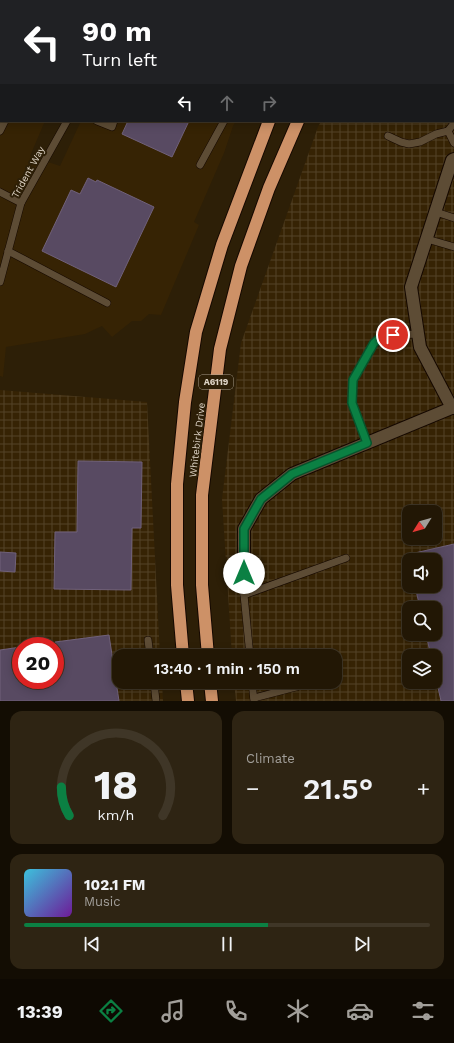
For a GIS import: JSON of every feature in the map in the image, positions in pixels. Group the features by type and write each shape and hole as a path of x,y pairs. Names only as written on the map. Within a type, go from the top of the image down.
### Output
{"highway":[{"name":"Whitebirk Drive","path":"182,649 177,585 177,492 185,402 196,332 222,245 269,122"},
{"name":"Whitebirk Drive","path":"207,649 202,585 202,495 220,349 241,266 269,188 298,122"},
{"path":"187,689 188,701"},
{"path":"211,689 212,701"}],"street":[{"path":"244,562 244,529 261,499 292,474 453,407 420,347 411,287 452,160 454,159"}],"lane":[{"path":"0,131 4,122"},
{"name":"Trident Way","path":"0,282 21,203 66,122"},
{"path":"100,122 112,127 114,122"},
{"path":"200,165 223,122"},
{"path":"388,136 409,144 420,142 436,134 448,131 454,123"},
{"path":"448,131 454,142"},
{"path":"0,192 21,203"},
{"path":"436,212 454,218"},
{"path":"427,239 454,247"},
{"path":"8,251 107,303"},
{"path":"367,443 352,403 353,380 374,343 381,337 419,334"},
{"path":"244,595 346,558"},
{"path":"244,562 244,595 249,649"},
{"path":"148,640 149,649"},
{"path":"155,689 156,701"},
{"path":"253,689 254,699 290,689"}],"shaded area":[{"path":"0,122 45,122 30,156 60,166 81,122 235,122 224,153 194,222 199,225 161,315 149,314 141,321 132,321 112,337 102,326 85,334 6,347 3,377 0,376"},
{"path":"320,122 454,122 454,701 236,701 235,689 342,689 342,649 232,649 222,499 241,343"},
{"path":"0,390 147,402 160,649 112,649 112,689 162,689 163,701 0,701"}],"building":[{"path":"128,122 189,122 172,157 122,134"},
{"path":"88,178 96,182 97,180 154,207 116,287 42,251 71,190 80,194"},
{"path":"78,461 142,462 141,528 132,528 131,590 54,589 55,532 77,532"},
{"path":"454,544 454,701 441,701 438,689 442,689 442,649 429,649 428,641 442,641 442,601 418,601 417,593 442,593 442,553 415,553"},
{"path":"0,552 16,553 15,572 0,571"},
{"path":"109,635 112,655 112,689 117,689 119,701 0,701 0,650 12,648 12,689 64,689 64,641"}],"route":[{"path":"244,573 244,529 261,499 292,474 367,443 352,403 353,380 374,343 381,337 393,335"}]}
